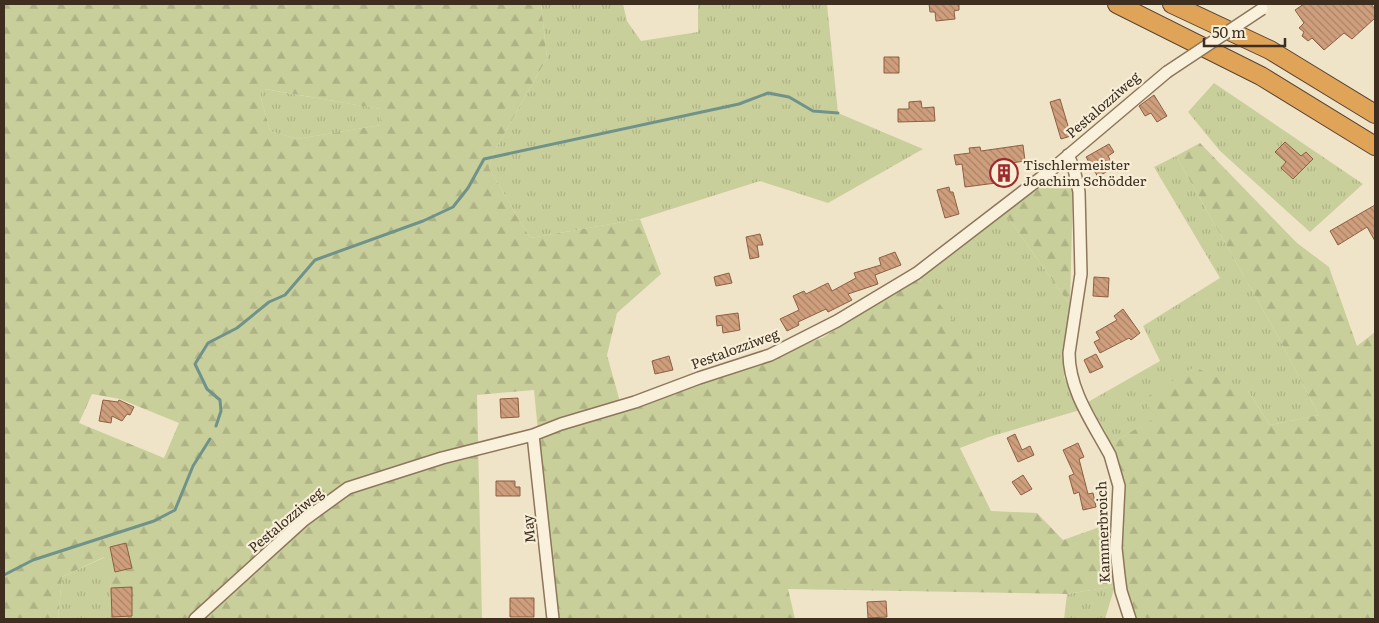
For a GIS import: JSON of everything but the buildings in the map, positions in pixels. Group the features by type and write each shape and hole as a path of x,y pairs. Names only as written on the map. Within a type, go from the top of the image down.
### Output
{"highway":[{"path":"1118,4 1261,76 1375,146"},
{"path":"1172,4 1270,50 1375,114"}],"street":[{"name":"Pestalozziweg","path":"195,619 304,520 348,488 442,458 534,435 561,424 635,402 699,378 770,355 837,321 917,273 1068,155 1166,72 1266,6"},
{"name":"Kammerbroich","path":"1068,155 1074,169 1079,192 1081,274 1069,353 1069,366 1076,392 1114,465 1119,486 1116,519 1120,591 1130,619"},
{"name":"May","path":"534,435 553,619"}],"green space":[{"path":"4,4 541,4 547,58 493,154 489,168 530,238 640,219 661,274 617,313 607,355 622,409 822,338 918,277 969,341 989,437 960,448 991,511 1037,513 1063,540 1111,523 1115,586 1067,594 788,589 795,619 556,619 534,390 477,395 482,619 112,619 111,588 104,557 62,577 58,619 4,619","holes":["265,89 380,109 381,125 297,139 270,131 260,94","92,394 120,399 179,423 164,458 79,423"]},
{"path":"541,4 623,4 627,21 641,41 698,32 698,4 827,4 838,113 923,149 828,203 760,181 640,219 530,238 489,168 493,154 547,58"},
{"path":"1214,83 1363,184 1310,232 1220,151 1188,112"},
{"path":"264,89 381,109 381,125 297,139 270,131 260,94"},
{"path":"1200,143 1297,243 1329,267 1357,346 1375,332 1375,619 1136,619 1131,610 1124,584 1110,444 1155,418 1144,399 1194,367 1248,391 1270,425 1319,415 1275,331 1176,156"},
{"path":"1176,156 1275,331 1319,415 1270,425 1248,391 1156,418 1110,444 1106,433 1088,402 1160,361 1143,326 1220,278 1154,167"},
{"path":"1057,176 1073,188 1070,305 1004,212"},
{"path":"1004,212 1070,305 1064,345 1064,377 1080,410 989,437 919,276"},
{"path":"105,557 111,588 112,619 58,619 62,577"},
{"path":"1115,586 1105,619 1064,619 1067,594"}],"waterway":[{"path":"216,426 221,411 220,400 207,389 195,364 208,343 237,328 269,302 285,295 315,260 423,221 453,207 468,188 484,159 739,104 768,93 789,97 813,111 838,113"},
{"path":"4,575 33,560 154,521 175,510 193,466 210,439"}],"place":[{"name":"Tischlermeister Joachim Schödder","path":"1004,173"}]}
